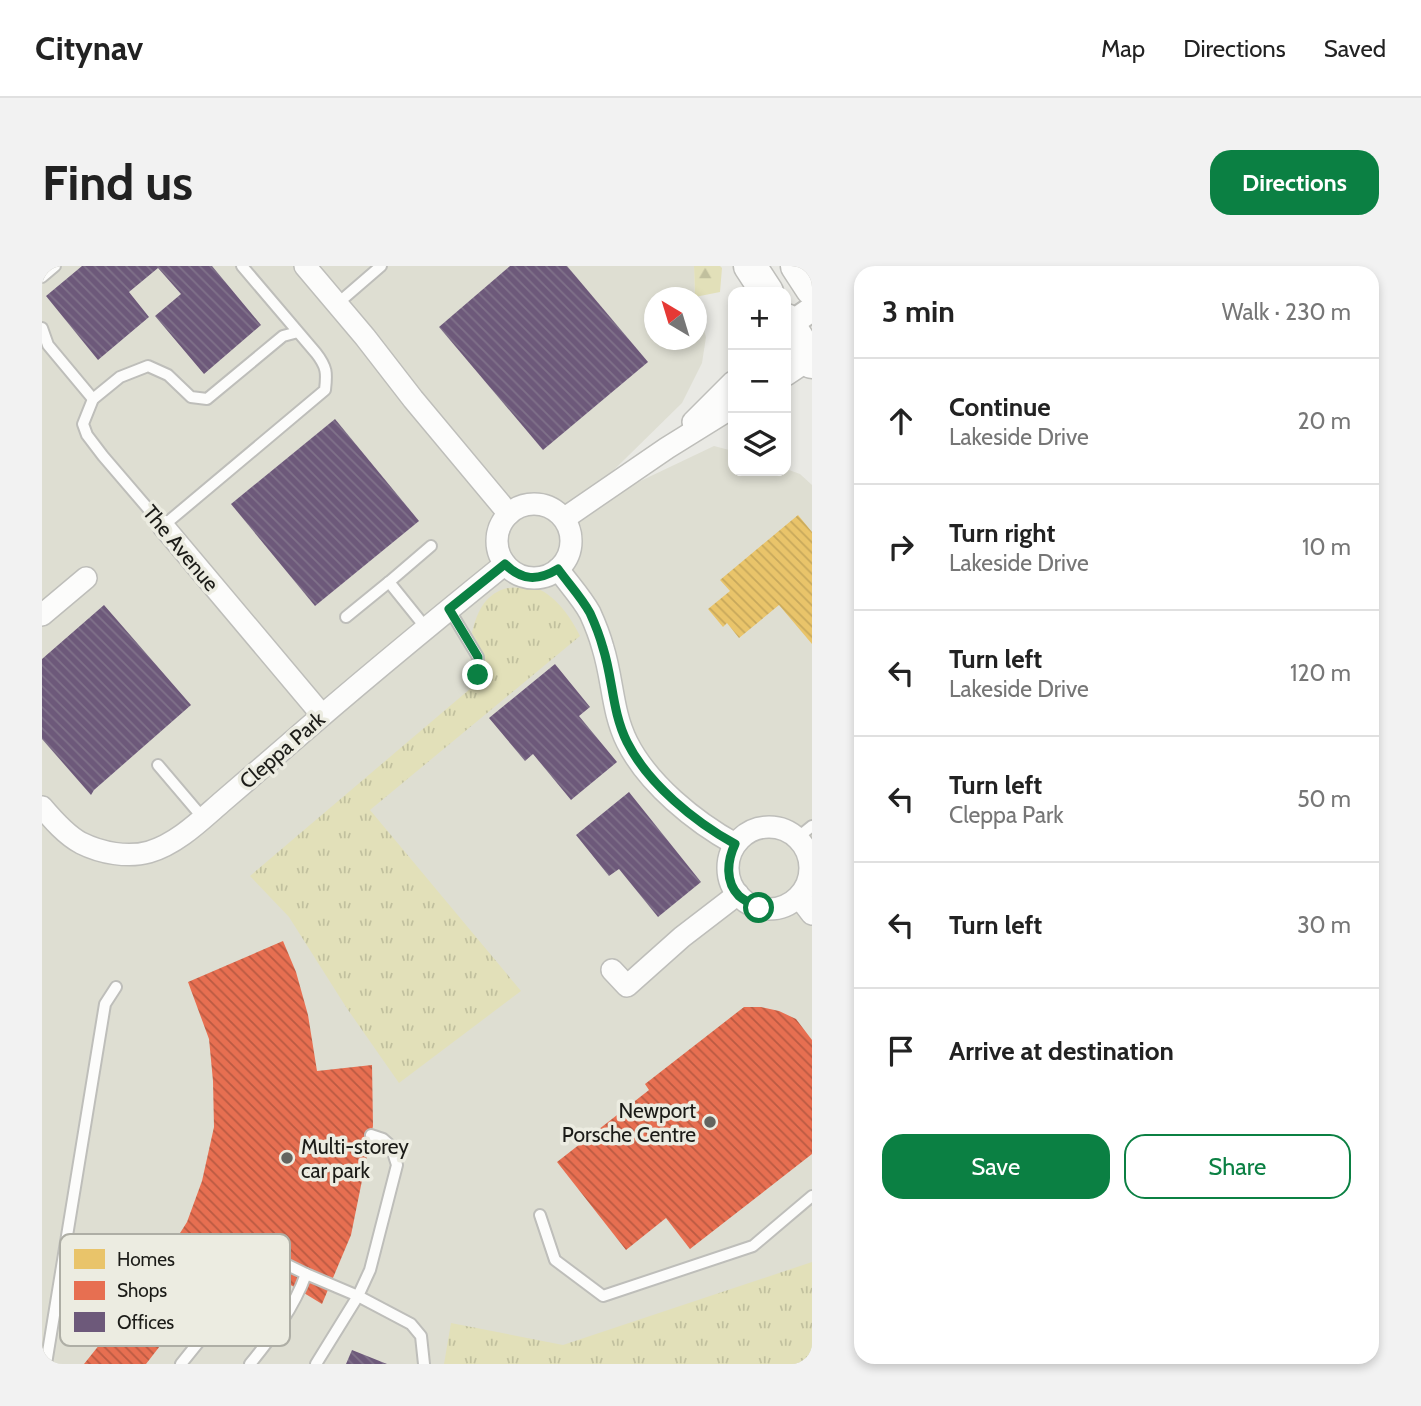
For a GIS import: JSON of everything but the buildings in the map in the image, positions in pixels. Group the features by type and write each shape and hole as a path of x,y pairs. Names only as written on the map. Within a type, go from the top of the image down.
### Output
{"main road":[{"path":"750,266 764,287"},
{"path":"797,266 812,289"},
{"path":"793,320 805,364"}],"street":[{"path":"305,266 509,514"},
{"path":"667,448 728,387"},
{"path":"565,518 728,410"},
{"path":"534,504 554,509 565,518 571,542 569,553 558,569 547,576 536,578 522,576 505,564 497,540 509,514 522,506 534,504"},
{"name":"The Avenue","path":"163,526 322,715"},
{"name":"Cleppa Park","path":"42,807 80,842 113,853 147,853 168,844 203,818 322,715 505,564"},
{"path":"558,569 589,612 604,649 615,710 627,742 643,768 710,830 735,844"},
{"path":"42,615 86,578"},
{"path":"771,826 791,832 804,832 803,843 811,867 805,905 759,908 740,897 729,878 728,864 735,844 755,829 771,826"},
{"path":"612,970 627,986 682,937 738,894"}],"lane":[{"path":"42,277 55,266"},
{"path":"163,526 325,390 327,373 320,359 242,266"},
{"path":"337,304 381,266"},
{"path":"42,328 48,345 93,399 120,377 148,366 168,374 191,397 207,399 283,336 298,332"},
{"name":"The Avenue","path":"93,399 83,424 87,435 163,526"},
{"path":"346,617 431,546"},
{"path":"389,582 426,628"},
{"path":"449,609 478,657 478,675"},
{"path":"158,765 203,818"},
{"path":"67,1234 105,1004 117,987"},
{"path":"316,1364 358,1296 370,1270 397,1165 391,1146 383,1139 371,1135"},
{"path":"540,1215 555,1260 603,1296 753,1246 812,1196"},
{"path":"290,1266 358,1296 411,1324 421,1336 424,1364"},
{"path":"290,1308 301,1291 306,1274"},
{"path":"46,1364 60,1279"},
{"path":"181,1364 195,1346"},
{"path":"250,1364 264,1346"}],"shaded area":[{"path":"42,266 694,266 695,287 644,287 644,350 704,350 702,363 682,403 567,516 714,446 728,450 728,476 791,476 791,471 800,474 812,485 812,1364 42,1364"}],"green space":[{"path":"694,266 722,268 720,292 707,295 707,287 695,287"},
{"path":"521,587 545,592 557,602 580,636 370,810 521,991 399,1083 346,1007 289,917 250,876 484,677 483,653 472,633 476,619 491,596 506,588"},
{"path":"812,1262 812,1364 444,1364 451,1323 563,1345"}],"place":[{"name":"Newport Porsche Centre","path":"710,1122"},
{"name":"Multi-storey car park","path":"287,1158"}],"route":[{"path":"478,675 478,657 449,609 505,564 522,576 536,578 547,576 558,569 589,612 604,649 615,710 627,742 643,768 662,788 710,830 735,844 728,864 729,878 740,897 759,908"}]}
